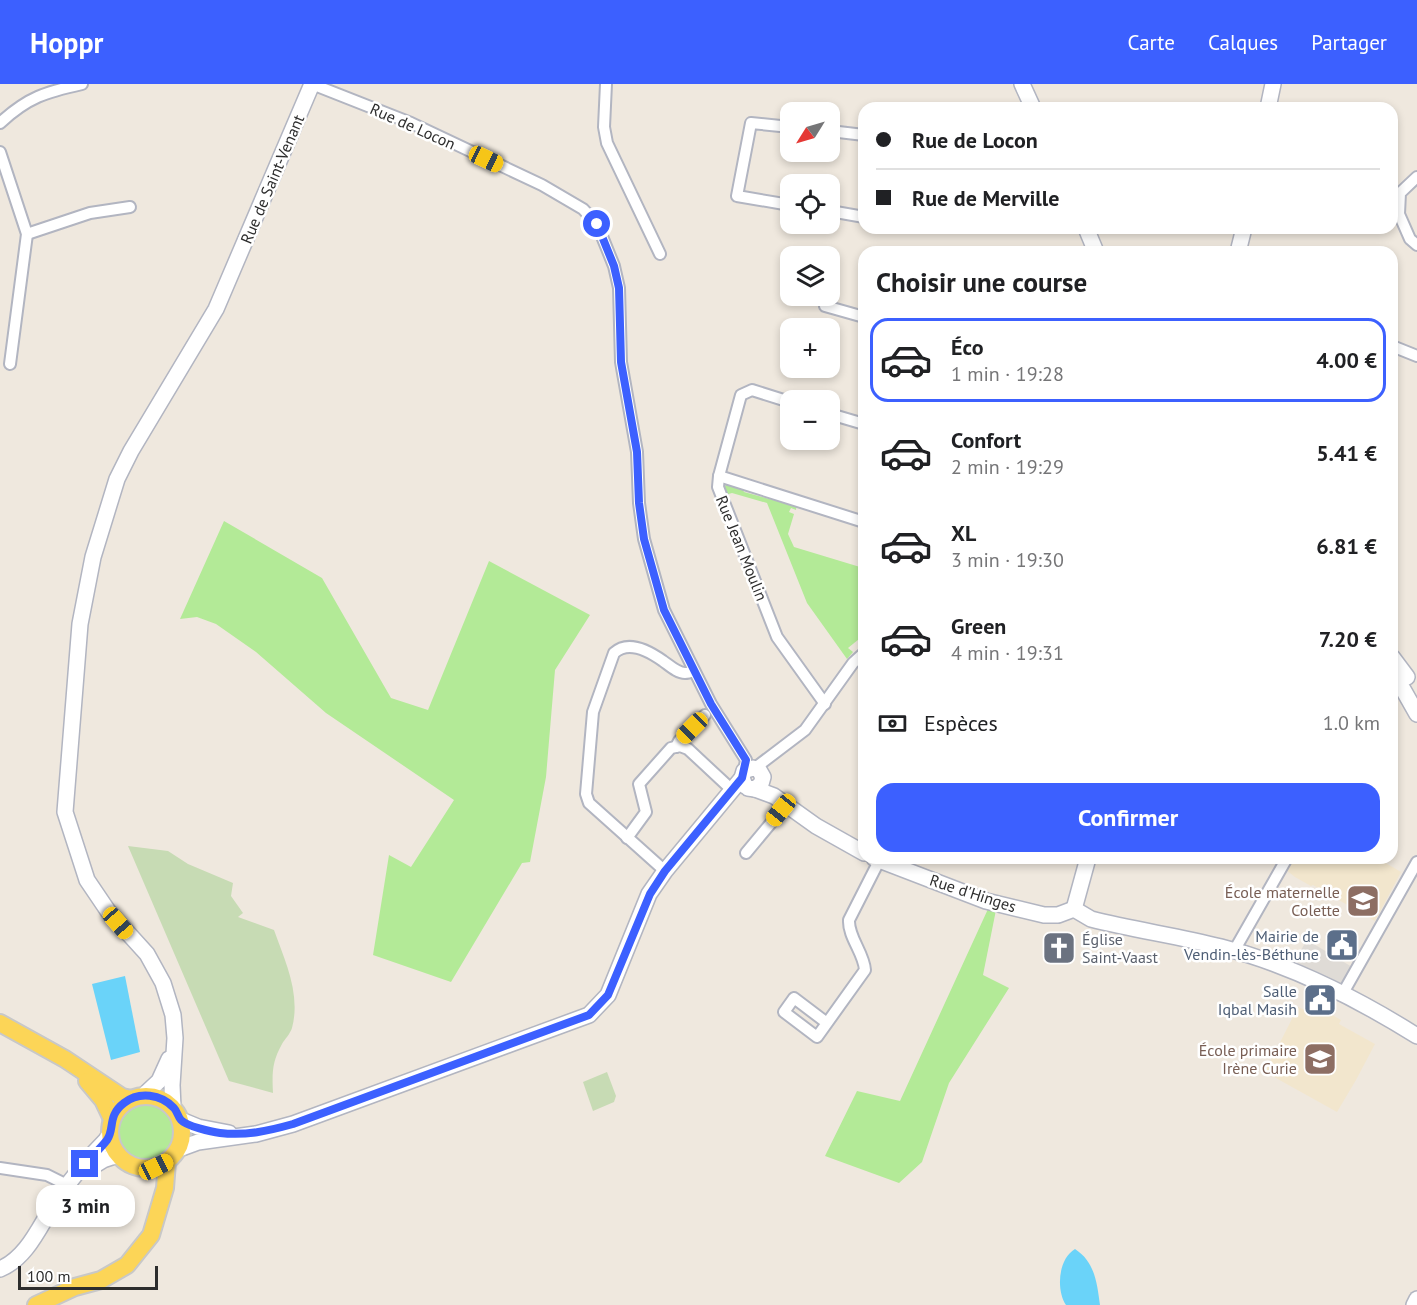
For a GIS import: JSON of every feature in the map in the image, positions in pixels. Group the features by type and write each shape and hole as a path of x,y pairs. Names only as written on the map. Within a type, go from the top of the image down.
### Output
{"main road":[{"path":"0,1023 65,1059 122,1097 155,1096 165,1101 177,1114 183,1130 173,1156 151,1235 127,1265 101,1280 75,1287 36,1305"},
{"path":"65,1059 103,1100 111,1127 112,1145 125,1162 144,1169 156,1167 173,1156"},
{"path":"111,1127 123,1104 138,1097"},
{"path":"144,1169 154,1183 158,1207"}],"street":[{"path":"0,123 19,106 33,98 82,84"},
{"name":"Rue de Saint-Venant","path":"175,1038 173,1016 163,983 147,954 108,910 87,880 65,812 80,624 93,557 117,479 216,309 312,84"},
{"name":"Rue de Locon","path":"312,84 411,123 542,185 583,209 597,224 614,266 619,288 621,362 637,452 639,503 644,539 664,610 711,704 737,745 749,758 748,780"},
{"path":"606,84 604,127 608,142 660,254"},
{"path":"1022,84 1030,102"},
{"path":"1269,102 1273,84"},
{"path":"780,126 751,123 737,196 780,203"},
{"path":"840,132 858,134"},
{"path":"0,152 27,234 10,364"},
{"path":"1417,177 1400,193 1399,214 1410,239 1417,245"},
{"path":"27,234 90,213 130,207"},
{"path":"840,213 858,216"},
{"path":"825,306 858,315"},
{"path":"1398,348 1417,356"},
{"name":"Rue Jean Moulin","path":"780,399 752,390 741,395 719,476 718,488 777,637 825,704"},
{"path":"840,417 858,422"},
{"path":"719,476 858,520"},
{"path":"665,871 589,803 586,794 593,712 614,653 620,648 631,646 660,658 673,668 685,673 694,671"},
{"path":"173,1156 198,1142 256,1134 293,1124 589,1015 608,995 650,894 665,871 769,758 805,730 858,658"},
{"path":"1398,664 1417,696"},
{"path":"1398,681 1417,714"},
{"path":"676,747 679,741 705,715"},
{"path":"627,838 646,812 639,784 671,748 676,747 688,749 748,780 816,826 858,849"},
{"path":"746,853 780,801"},
{"path":"1343,993 1417,862"},
{"path":"827,1023 865,970 865,962 848,927 874,864"},
{"name":"Rue d'Hinges","path":"889,864 986,901 1044,915 1058,915 1074,909"},
{"path":"1086,864 1074,909 1091,920 1234,951 1278,966 1343,993 1417,1036"},
{"path":"1234,951 1284,864"},
{"path":"138,1097 164,1074 175,1038"},
{"path":"175,1038 172,1085 177,1114 220,1133 256,1134"},
{"path":"2,1271 21,1254 34,1237 71,1181 111,1127"},
{"path":"0,1168 71,1181 103,1160 118,1155"},
{"path":"1414,1305 1417,1299"}],"shaded area":[{"name":"École maternelle Colette","path":"1288,864 1387,864 1401,872 1375,921 1295,877 1285,869"},
{"path":"1307,940 1352,967 1340,984 1292,965"},
{"name":"École primaire Irène Curie","path":"1309,1002 1341,1020 1339,1024 1375,1044 1337,1112 1265,1072 1298,1007 1305,1010"}],"green space":[{"path":"727,483 741,486 744,492 777,501 781,498 797,503 796,510 791,508 789,512 794,514 788,534 794,547 858,566 858,640 848,648 853,652 847,659 807,603 767,503 732,493 725,495 723,489"},
{"path":"224,521 322,578 391,698 428,710 489,561 590,615 555,670 546,777 530,862 522,863 451,982 373,955 389,855 411,867 454,800 326,713 256,652 216,624 197,617 180,619"},
{"path":"128,846 168,851 188,864 233,883 231,896 243,913 238,917 274,930 287,966 295,1003 292,1028 274,1062 273,1093 229,1081"},
{"path":"988,909 996,910 983,975 1009,988 949,1083 922,1162 899,1183 825,1156 857,1091 900,1101"},
{"path":"607,1072 616,1096 614,1102 593,1111 583,1082"},
{"path":"146,1105 156,1107 165,1113 171,1122 173,1132 171,1142 165,1151 156,1157 146,1159 136,1157 127,1151 121,1142 119,1132 121,1122 127,1113 136,1107"}],"water":[{"path":"125,976 140,1052 111,1060 92,984"},
{"path":"1075,1249 1082,1254 1091,1267 1100,1305 1066,1305 1063,1299 1060,1275 1065,1260"}],"place":[{"name":"École maternelle Colette","path":"1363,901"},
{"name":"Mairie de Vendin-lès-Béthune","path":"1342,945"},
{"name":"Église Saint-Vaast","path":"1059,948"},
{"name":"Salle Iqbal Masih","path":"1320,1000"},
{"name":"École primaire Irène Curie","path":"1320,1059"}],"route":[{"path":"85,1164 110,1134 110,1126 116,1111 131,1099 144,1095 155,1096 165,1101 178,1113 181,1120 188,1124 220,1133 256,1134 293,1124 589,1015 608,995 650,894 665,871 742,778 746,760 711,704 664,610 644,539 639,503 637,452 621,362 619,288 614,266 597,224"}]}
